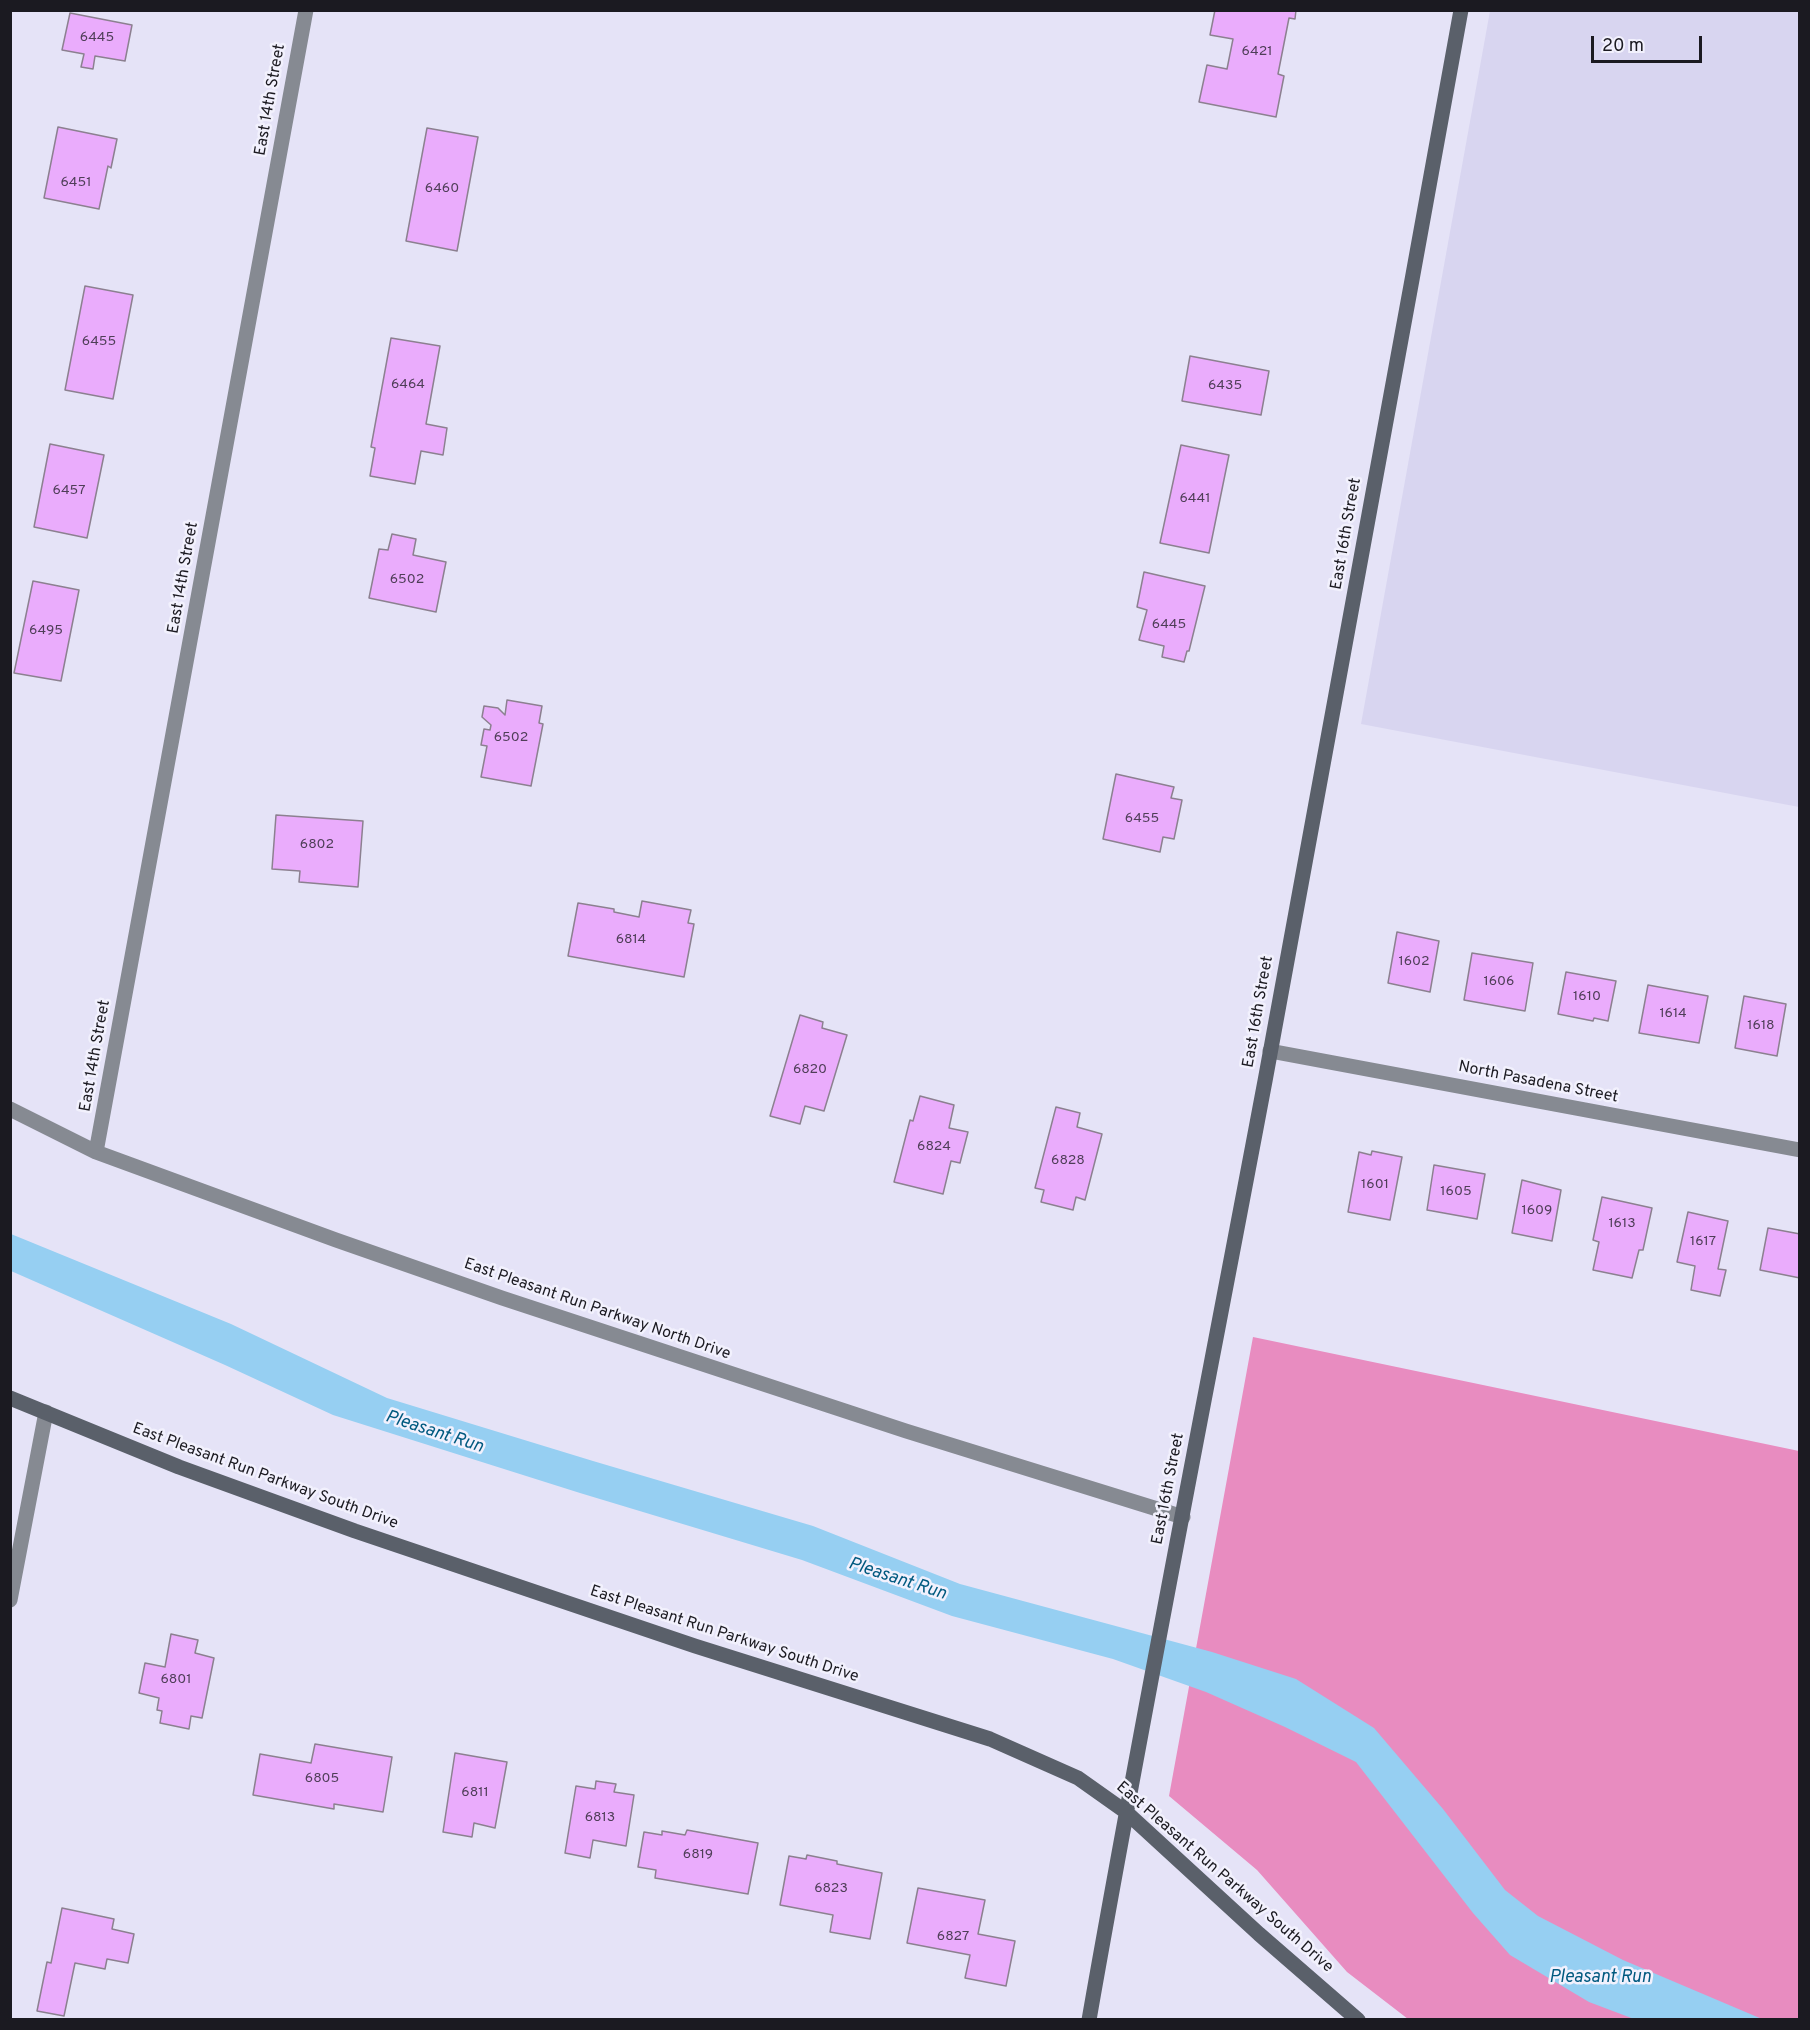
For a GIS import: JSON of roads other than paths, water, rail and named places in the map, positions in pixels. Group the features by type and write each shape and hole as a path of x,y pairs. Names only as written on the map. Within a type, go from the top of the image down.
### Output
{"street":[{"name":"East 14th Street","path":"96,1152 306,10"},
{"name":"East 16th Street","path":"1089,2019 1461,10"},
{"name":"North Pasadena Street","path":"1270,1051 1800,1150"},
{"name":"East Pleasant Run Parkway North Drive","path":"10,1109 96,1152 336,1240 601,1331 906,1431 1183,1517"},
{"name":"East Pleasant Run Parkway South Drive","path":"10,1398 179,1467 511,1585 990,1739 1078,1778 1126,1812 1259,1934 1359,2019"},
{"path":"10,1600 46,1412"}],"water":[{"name":"Pleasant Run","path":"11,1234 231,1324 387,1398 813,1526 960,1584 1212,1652 1296,1679 1374,1728 1443,1809 1505,1890 1538,1916 1623,1960 1762,2019 1634,2019 1589,2002 1510,1955 1473,1913 1356,1762 1285,1727 1206,1692 1113,1659 952,1616 802,1560 333,1415 11,1271"}]}
